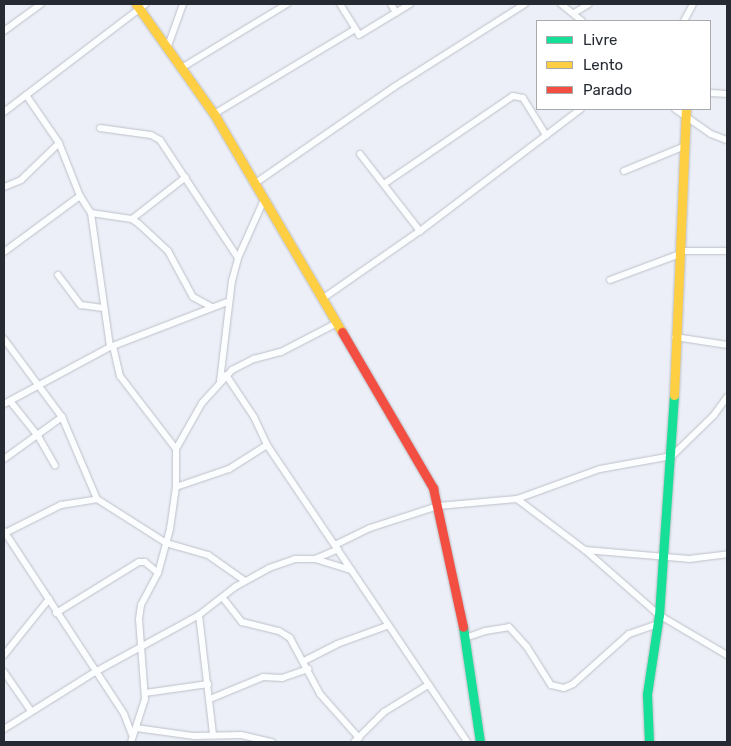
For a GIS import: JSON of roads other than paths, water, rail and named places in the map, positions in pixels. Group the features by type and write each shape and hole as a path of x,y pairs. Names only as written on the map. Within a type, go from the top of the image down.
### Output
{"street":[{"path":"4,31 40,4"},
{"path":"168,46 183,4"},
{"path":"183,67 287,4"},
{"path":"340,4 354,30 359,35 364,34 410,4"},
{"path":"391,4 396,13"},
{"path":"254,184 394,88 525,4"},
{"path":"561,4 581,20"},
{"path":"574,14 590,4"},
{"path":"686,20 693,4"},
{"path":"4,112 141,5 214,114 433,488 466,638 480,742"},
{"path":"214,114 354,30"},
{"path":"711,93 727,94"},
{"path":"26,95 59,143 80,196 91,213 103,308 120,376 176,449"},
{"path":"384,184 513,96 523,98 546,135"},
{"path":"322,299 420,231 580,110"},
{"path":"685,113 727,140"},
{"path":"649,742 647,694 659,620 662,557 672,456 675,336 685,113"},
{"path":"100,128 156,137 186,177 238,258"},
{"path":"4,187 21,180 59,143"},
{"path":"624,171 684,146"},
{"path":"360,154 420,231"},
{"path":"132,219 186,177"},
{"path":"4,252 80,196"},
{"path":"220,381 227,302 238,258 264,200"},
{"path":"91,213 132,219 168,251 193,297 212,307"},
{"path":"610,280 680,252 727,251"},
{"path":"58,275 80,305 103,308"},
{"path":"4,404 112,347 227,302"},
{"path":"131,742 146,693 139,619 141,606 158,573 166,542 176,487 176,449 202,403 226,375 243,363 281,352 336,323"},
{"path":"675,336 727,345"},
{"path":"4,339 36,386 62,417 97,499 166,542 208,555 245,581"},
{"path":"226,375 254,417 267,444 337,547 387,626 467,742"},
{"path":"315,559 370,528 438,506 517,499 600,469 672,456 683,449 727,397"},
{"path":"10,401 38,436 55,466"},
{"path":"4,459 62,417"},
{"path":"176,487 228,469 267,444"},
{"path":"97,499 61,505 5,535 49,599 56,613 124,714 134,732"},
{"path":"517,499 585,550 659,620 727,655"},
{"path":"585,550 689,559 727,554"},
{"path":"4,729 95,672 199,615 245,581 282,562 315,559 351,570"},
{"path":"56,613 109,583 139,562 145,562 158,573"},
{"path":"223,598 242,622 283,633 304,661 320,694 357,740 384,712 428,685"},
{"path":"4,655 49,599"},
{"path":"199,615 213,735"},
{"path":"466,638 484,631 509,627 527,647 550,685 564,688 573,684 629,634 659,620"},
{"path":"304,661 336,644 387,626"},
{"path":"210,699 263,677 282,678 308,669"},
{"path":"4,672 32,711"},
{"path":"146,693 208,684"},
{"path":"134,732 194,736 241,735 272,742"}]}
